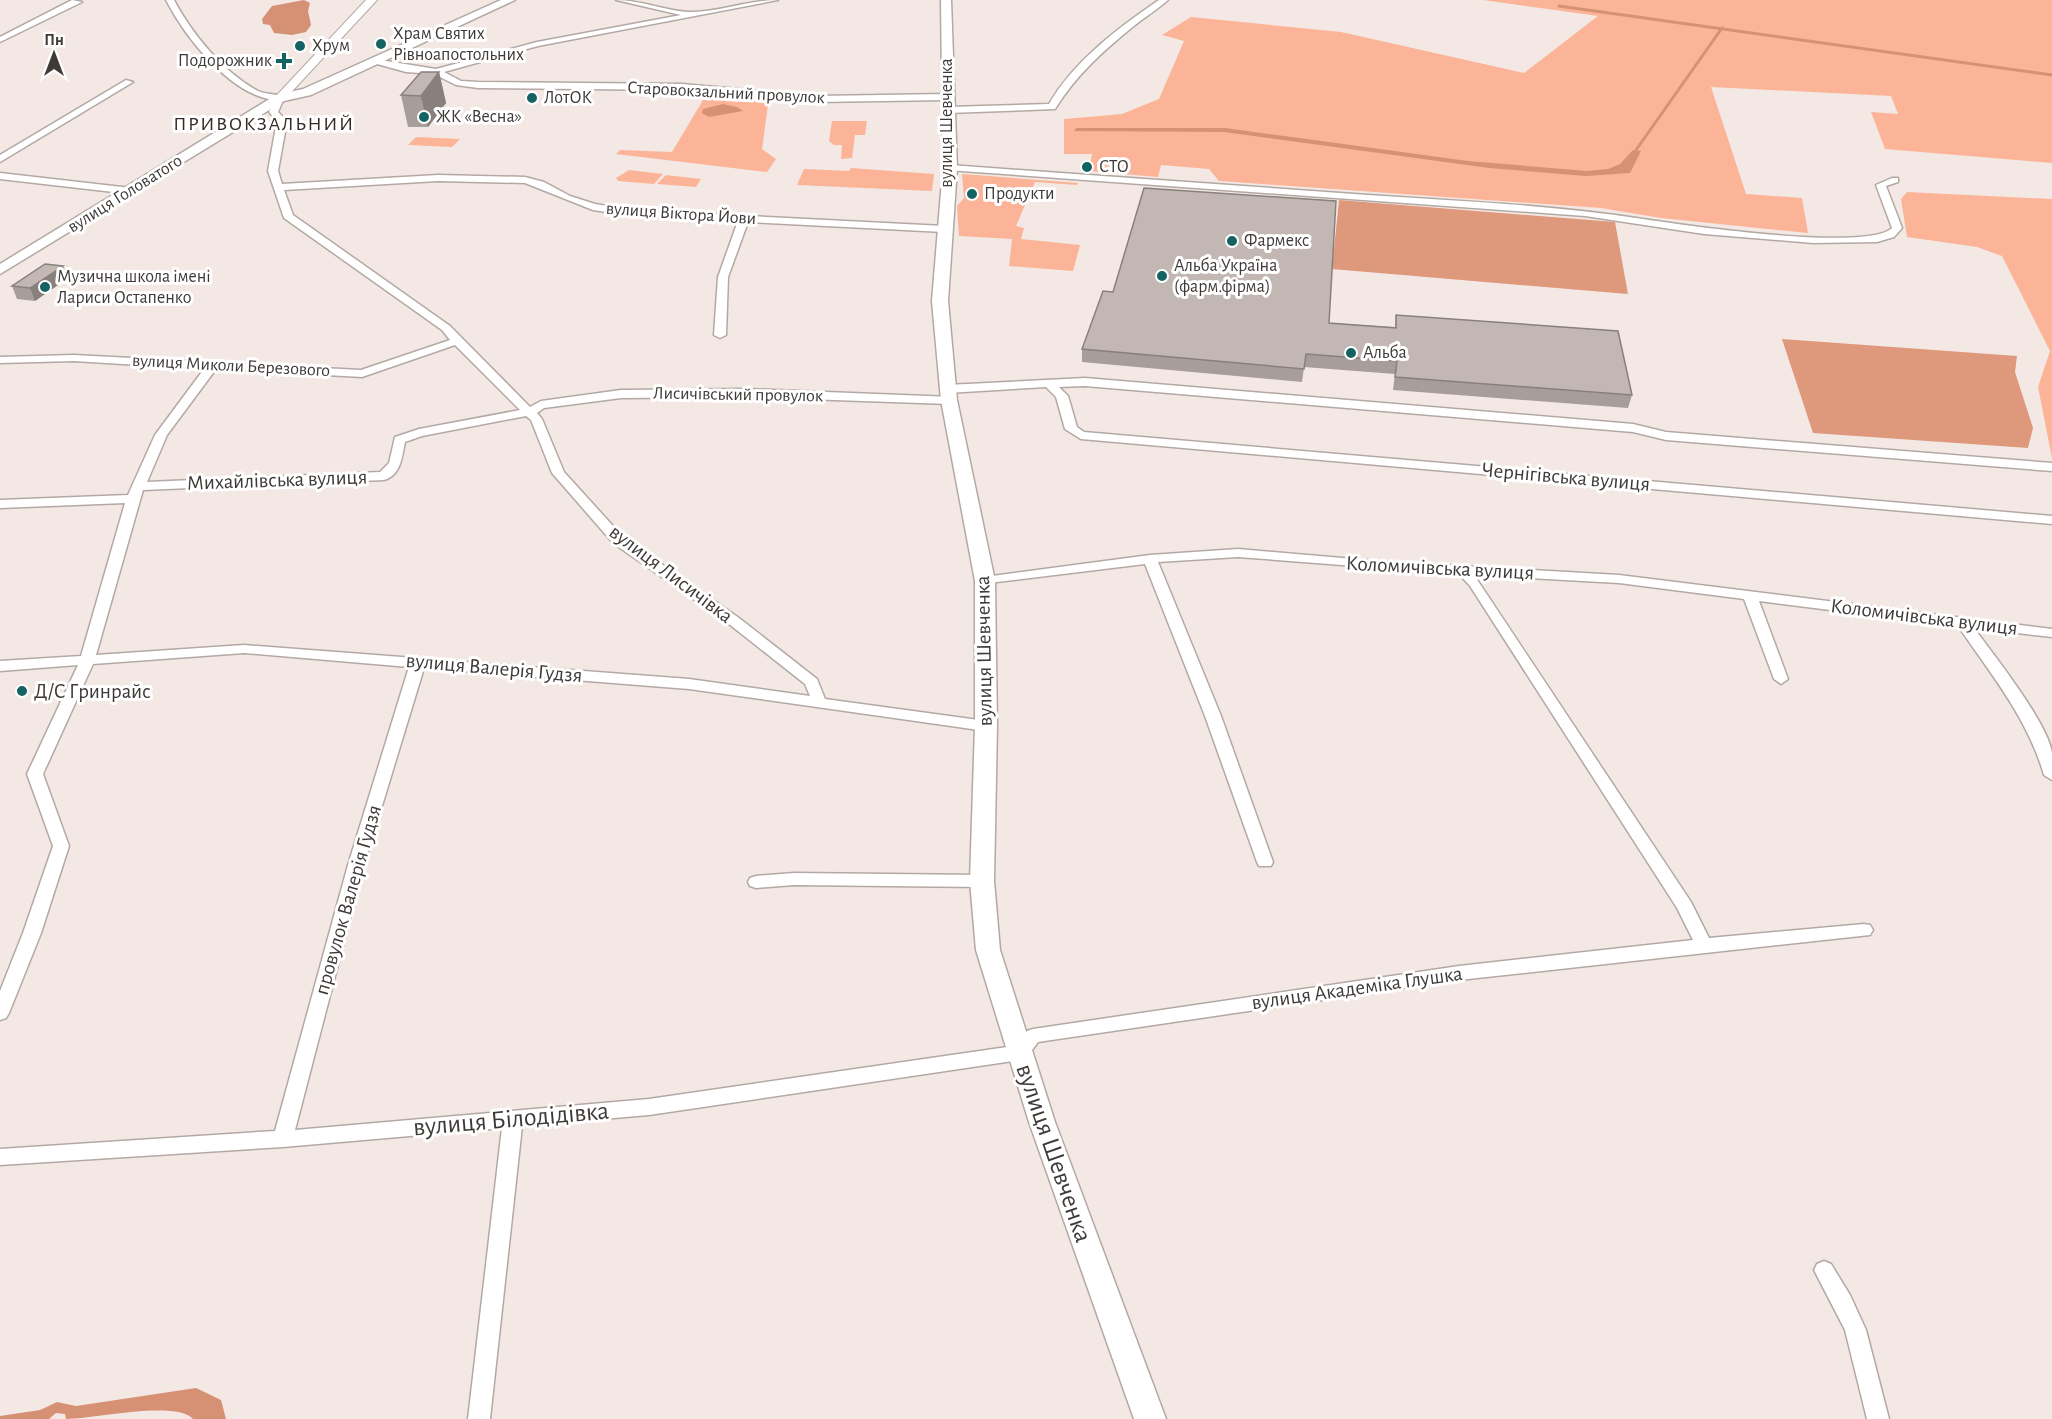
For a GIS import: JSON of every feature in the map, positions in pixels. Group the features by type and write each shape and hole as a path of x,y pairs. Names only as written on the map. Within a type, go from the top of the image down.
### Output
{"main road":[{"name":"вулиця Головатого","path":"0,270 280,98 307,92 510,0"},
{"name":"вулиця Шевченка","path":"946,0 947,104 951,168 944,229 940,301 948,394 985,580 986,726 982,881 988,950 1019,1053 1150,1419"}],"street":[{"path":"0,40 50,17 78,2 76,0"},
{"path":"170,0 190,29 232,75 252,91 265,97 280,98"},
{"name":"вулиця Головатого","path":"280,98 372,0"},
{"path":"620,0 694,16"},
{"path":"374,62 406,69 436,72 537,44 774,0"},
{"name":"Старовокзальний провулок","path":"436,72 459,83 478,85 682,87 817,99 1052,107 1063,86 1142,15 1164,0"},
{"path":"0,159 129,82"},
{"name":"вулиця Лисичівка","path":"280,98 273,112 282,121 273,171 288,216 446,328 536,419 558,473 618,540 734,621 813,682 820,704"},
{"path":"951,168 1585,213 1704,231 1857,242 1890,235 1898,228 1881,185 1895,180"},
{"path":"0,176 131,191"},
{"name":"вулиця Віктора Йови","path":"280,187 427,178 525,180 541,184 567,198 593,207 633,213 944,229"},
{"path":"720,334 723,277 744,218"},
{"name":"вулиця Миколи Березового","path":"0,360 74,358 362,374 457,341"},
{"path":"0,1013 32,933 61,846 35,774 87,661 133,499 161,435 213,365"},
{"path":"948,394 1085,382 1633,428 1666,436 2052,467"},
{"name":"Чернігівська вулиця","path":"1050,385 1062,396 1071,429 1081,435 2052,520"},
{"name":"Лисичівський провулок","path":"530,412 541,405 621,394 948,394"},
{"name":"Михайлівська вулиця","path":"139,486 384,476 395,464 399,440 419,433 530,412"},
{"path":"0,504 133,499"},
{"name":"Коломичівська вулиця","path":"985,580 1150,559 1238,554 1377,565 1619,579 2052,633"},
{"path":"1150,559 1213,716 1265,862"},
{"path":"1462,569 1476,584 1685,906 1704,945"},
{"path":"1750,596 1781,678"},
{"path":"1963,622 2025,716 2049,762 2052,775"},
{"name":"вулиця Валерія Гудзя","path":"0,666 244,649 689,684 986,726"},
{"name":"провулок Валерія Гудзя","path":"283,1139 356,865 418,662"},
{"path":"756,882 794,879 982,881"},
{"name":"вулиця Академіка Глушка","path":"1019,1053 1033,1036 1459,973 1704,945 1864,930"},
{"name":"вулиця Білодідівка","path":"0,1157 283,1139 649,1107 1019,1053"},
{"path":"479,1419 513,1118"},
{"path":"1824,1270 1834,1291 1843,1301 1862,1350 1878,1419"}],"shaded area":[{"path":"304,0 310,3 308,11 311,25 306,32 292,35 274,33 270,25 263,24 262,19 272,6"},
{"path":"1483,0 2052,0 2052,163 1885,149 1871,112 1898,114 1891,96 1711,87 1746,194 1802,198 1808,233 1661,218 1601,208 1219,181 1209,169 1161,165 1158,177 1089,171 1092,154 1064,154 1064,119 1122,114 1159,99 1184,41 1162,35 1191,17 1341,32 1524,73 1598,16"},
{"path":"706,95 769,98 762,149 776,159 767,172 616,154 620,150 672,152"},
{"path":"723,104 743,111 709,117 702,113 703,109"},
{"path":"832,121 867,121 865,135 855,135 852,158 841,159 842,145 834,145 829,141"},
{"path":"1076,128 1225,128 1468,161 1587,171 1608,169 1620,164 1633,150 1641,151 1630,173 1586,176 1489,168 1224,132 1074,131"},
{"path":"416,137 460,139 452,147 408,145"},
{"path":"851,168 934,174 932,191 797,185 804,169 849,171"},
{"path":"629,170 663,174 654,184 618,181 616,178"},
{"path":"962,174 1078,183 1077,185 1035,182 1016,226 1024,228 1021,239 1080,245 1073,271 1009,266 1012,239 959,236 957,206 964,198"},
{"path":"666,175 701,179 696,187 657,184"},
{"path":"1907,192 2052,199 2052,458 2038,387 2050,351 2002,256 1977,247 1907,237 1901,199"},
{"path":"1339,200 1615,222 1628,294 1332,269"},
{"path":"1782,339 2017,356 2015,372 2033,428 2028,448 1813,433"},
{"path":"196,1388 221,1400 226,1419 193,1419 170,1411 152,1411 66,1419 65,1414 56,1413 49,1419 0,1419 0,1416 40,1410 57,1402 76,1406"}],"building":[{"path":"421,72 439,72 421,96 401,95"},
{"path":"1144,188 1336,201 1329,323 1396,328 1396,315 1618,331 1632,395 1395,377 1397,361 1306,354 1304,369 1082,349 1103,291 1113,292"},
{"path":"45,264 63,266 30,288 12,286"}],"waterway":[{"path":"1559,6 1721,29"},
{"path":"1636,150 1721,29"},
{"path":"1721,29 2052,75"}],"place":[{"name":"Храм Святих Рівноапостольних","path":"381,44"},
{"name":"Хрум","path":"300,46"},
{"name":"Подорожник","path":"284,61"},
{"name":"ЛотОК","path":"532,98"},
{"name":"ЖК «Весна»","path":"424,117"},
{"name":"СТО","path":"1087,167"},
{"name":"Продукти","path":"972,194"},
{"name":"Фармекс","path":"1232,241"},
{"name":"Альба Україна (фарм.фірма)","path":"1162,276"},
{"name":"Музична школа імені Лариси Остапенко","path":"45,287"},
{"name":"Альба","path":"1351,353"},
{"name":"Д/С Гринрайс","path":"22,691"}],"district":[{"name":"ПРИВОКЗАЛЬНИЙ","path":"264,124"}]}
